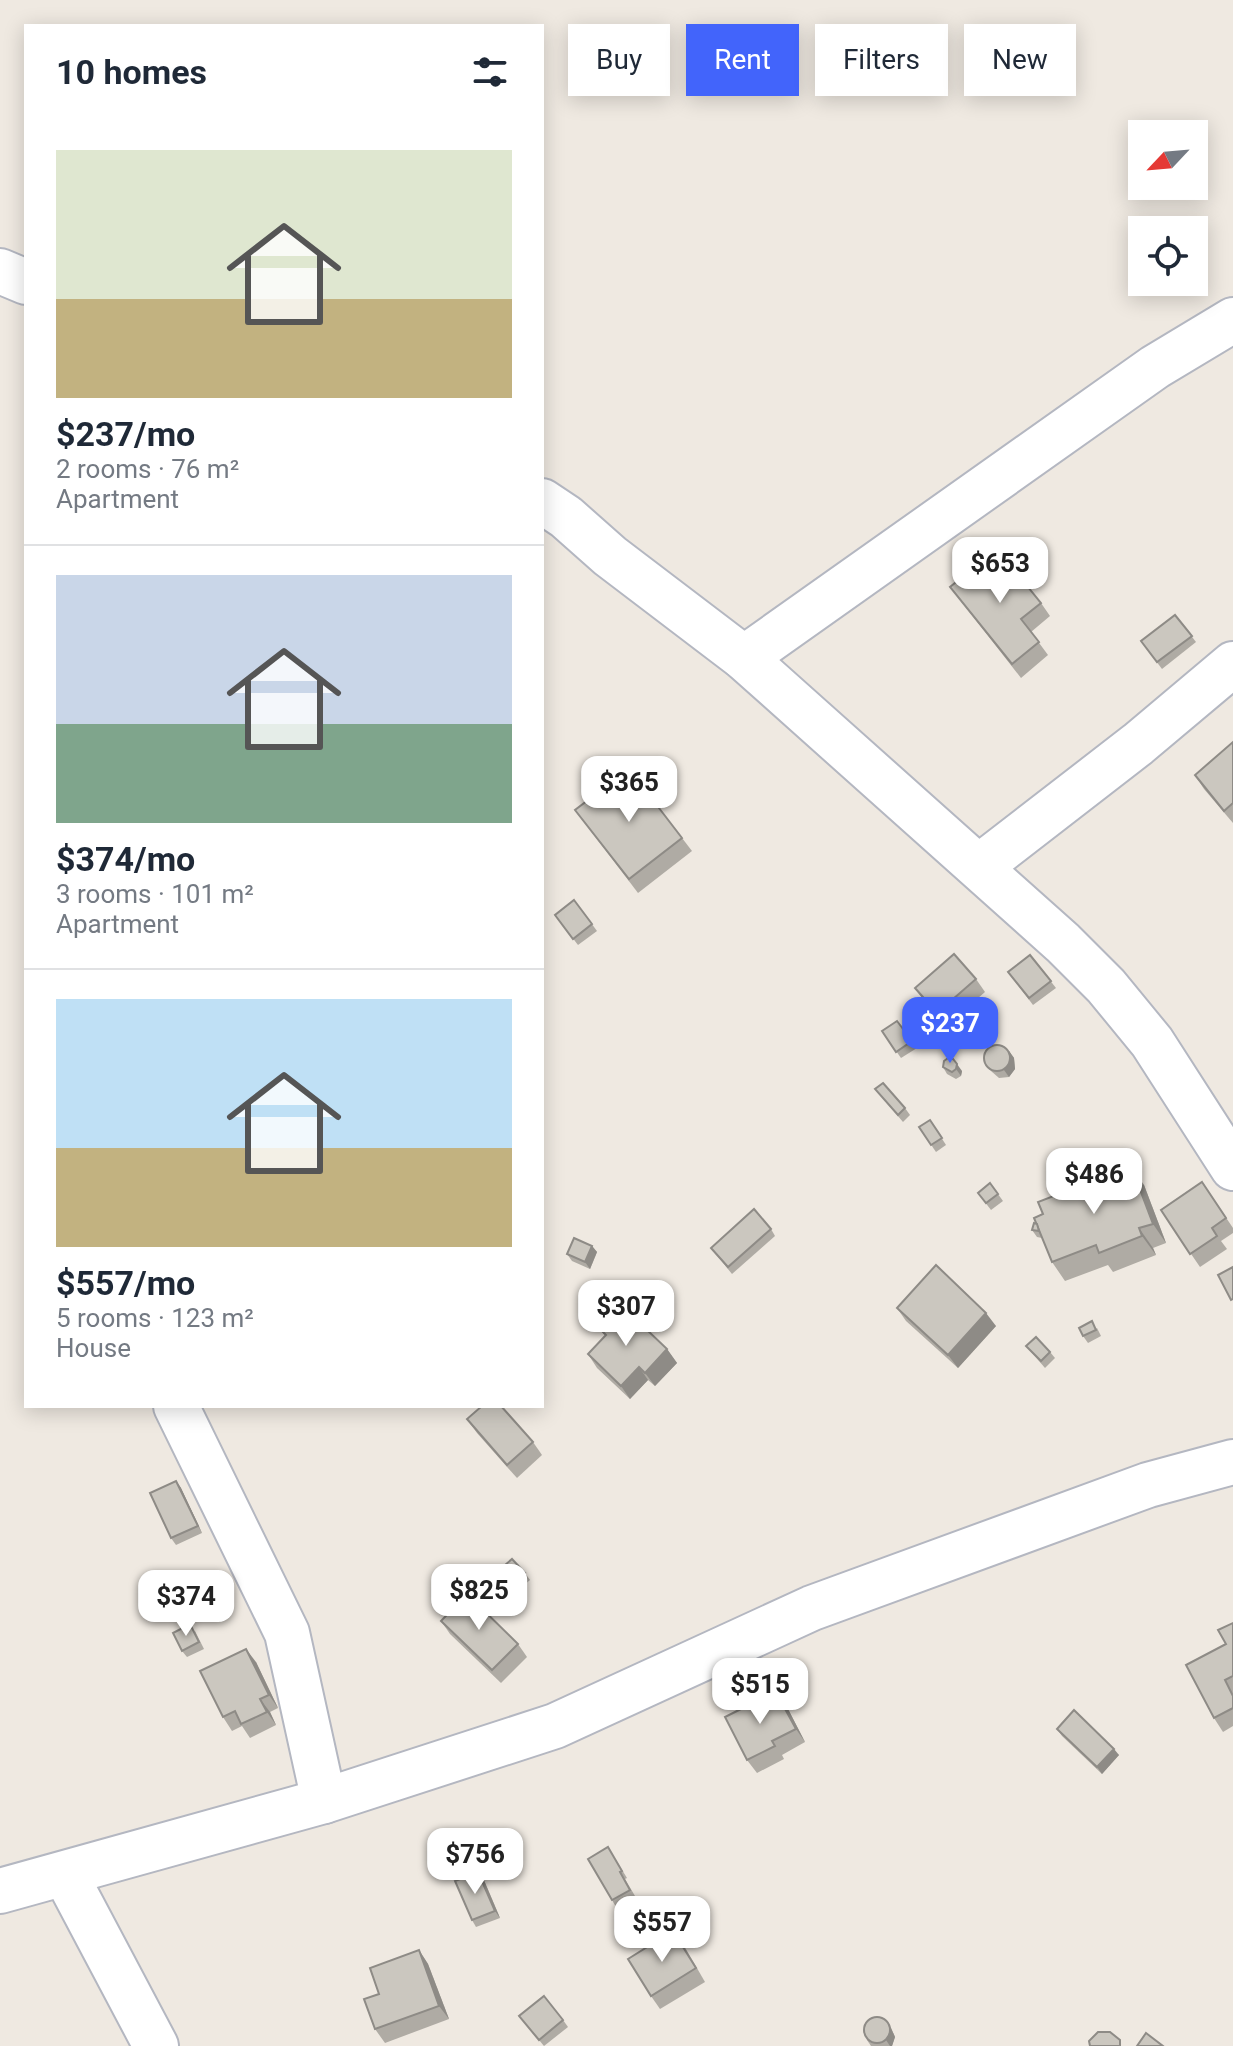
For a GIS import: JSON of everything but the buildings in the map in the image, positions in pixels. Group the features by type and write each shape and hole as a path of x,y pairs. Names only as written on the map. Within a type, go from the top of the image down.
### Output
{"street":[{"path":"0,271 24,281"},
{"path":"744,658 1155,367 1233,320"},
{"path":"544,502 744,658 1063,943 1106,986 1152,1042 1233,1168"},
{"path":"979,867 1138,744 1233,664"},
{"path":"177,1408 287,1633 324,1801"},
{"path":"0,1891 324,1801 555,1726 812,1608 1148,1485 1233,1462"},
{"path":"65,1874 156,2046"}]}
